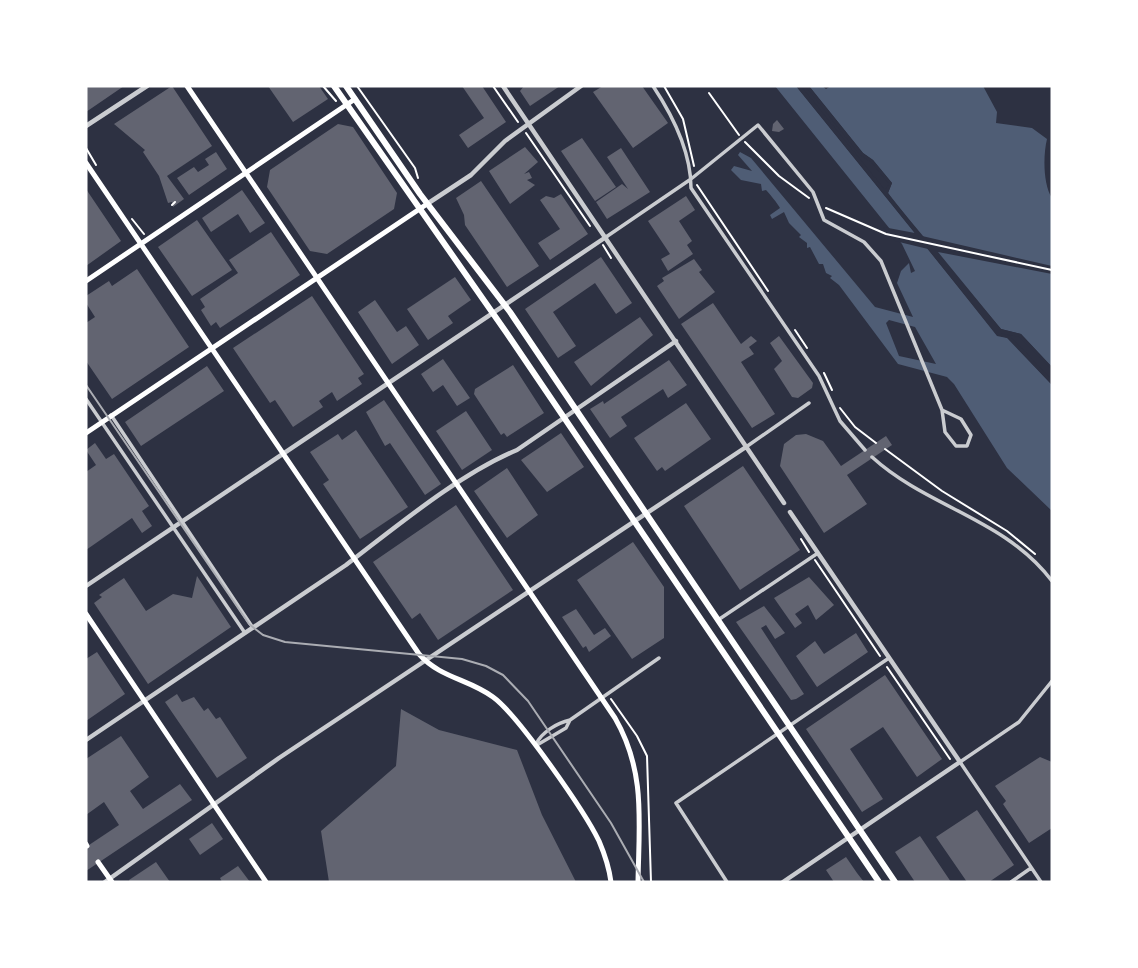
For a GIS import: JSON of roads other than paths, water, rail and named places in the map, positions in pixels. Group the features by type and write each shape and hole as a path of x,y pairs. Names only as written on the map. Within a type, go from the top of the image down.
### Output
{"main road":[{"path":"187,86 601,698 628,742 637,773 638,882"},
{"path":"334,86 564,417 879,882"},
{"path":"346,86 427,204 504,304 895,882"},
{"path":"86,281 355,99"},
{"path":"86,163 209,348 425,661 440,673 495,698 534,746 595,833 607,860 611,882"},
{"path":"86,433 427,204"},
{"path":"86,614 266,882"},
{"path":"98,862 109,881"}],"street":[{"path":"86,125 147,86"},
{"path":"503,86 784,503"},
{"path":"427,204 471,175 505,141 581,86"},
{"path":"653,86 676,124 691,188 819,376 840,421 865,450"},
{"path":"86,586 691,179 758,125 813,192 824,220 874,251 887,274 942,410 945,432 956,446 967,446 971,435 961,419 942,410"},
{"path":"86,740 354,560 362,550 457,485 575,410 676,341"},
{"path":"86,399 245,633"},
{"path":"109,881 279,758 530,594 809,403"},
{"path":"111,415 253,628"},
{"path":"872,457 903,480 1003,535 1032,559 1052,581"},
{"path":"790,512 815,555 889,658 1041,882"},
{"path":"718,620 815,555"},
{"path":"534,746 540,736 561,722 570,720 659,658"},
{"path":"727,882 676,807 676,803 889,658"},
{"path":"783,882 1018,722 1052,681"},
{"path":"1011,882 1031,868"}],"water":[{"path":"775,86 796,86 997,335 1008,338 1052,385 1052,511 1007,468 947,377 898,364 839,285 830,278 832,276 826,273 823,264 819,264 810,247 807,248 807,243 799,237 801,235 789,223 784,212 772,219 770,215 780,208 766,190 762,191 761,184 741,180 731,170 734,166 752,171 738,155 740,152 751,158 875,307 913,317 897,283 901,271 909,263 911,273 915,271 902,244","holes":["889,320 915,327 936,364 899,356 886,323"]},
{"path":"809,86 822,86 826,89 831,86 983,86 997,112 996,123 1032,128 1047,139 1045,169 1052,198 1052,367 1021,334 1001,329 892,199 888,193 892,183 873,160 863,153"}],"tram line":[{"path":"86,385 249,624 263,635 285,642 462,659 486,666 503,675 528,701 611,823 644,882"}]}
